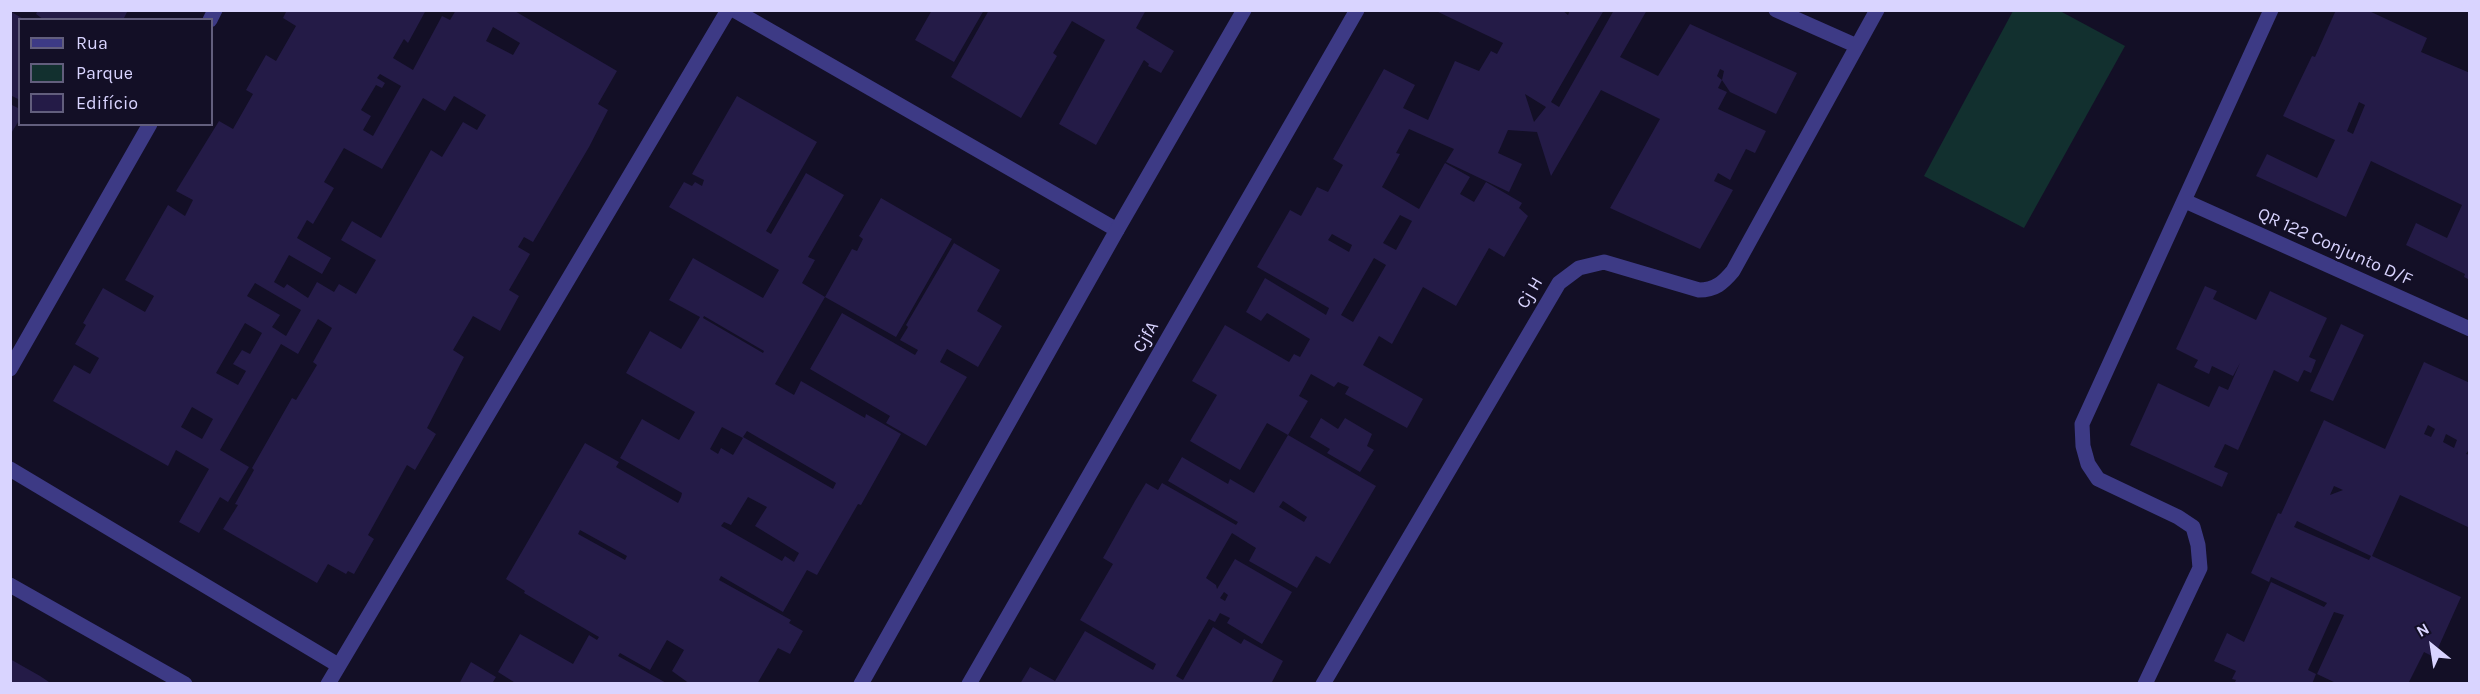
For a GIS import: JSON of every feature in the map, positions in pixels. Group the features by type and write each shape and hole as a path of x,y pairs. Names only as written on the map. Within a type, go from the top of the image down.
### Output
{"street":[{"path":"328,684 728,10"},
{"path":"734,10 1117,230"},
{"path":"861,684 1244,10"},
{"name":"CjfA","path":"969,684 1357,10"},
{"path":"1776,10 1857,46"},
{"name":"Cj H","path":"1323,684 1559,283 1579,268 1604,262 1699,290 1709,290 1721,284 1733,271 1877,10"},
{"path":"2145,684 2200,568 2198,545 2193,527 2098,479 2088,464 2083,446 2082,424 2271,10"},
{"path":"10,369 149,126"},
{"name":"QR 122 Conjunto D/F","path":"2185,201 2469,329"},
{"path":"10,469 338,665"},
{"path":"10,585 185,684"}],"green space":[{"path":"2013,11 2060,11 2125,46 2024,228 1924,176"}],"building":[{"path":"38,10 128,10 124,18 41,18 36,14"},
{"path":"287,10 426,10 408,43 404,39 393,58 413,70 442,16 450,20 456,10 513,10 617,71 598,104 608,110 589,147 533,242 524,237 518,247 530,254 509,290 519,296 500,331 473,316 453,350 464,357 427,428 436,434 415,470 407,465 368,535 374,539 354,574 348,571 346,574 328,564 317,583 223,529 238,505 235,504 254,470 252,468 292,398 296,400 317,365 313,362 332,328 318,319 298,354 281,344 220,450 249,467 228,502 220,497 199,533 179,522 209,469 176,450 168,466 53,401 74,365 90,374 99,358 75,344 86,325 83,323 103,288 145,312 154,296 125,280 168,205 185,216 193,200 176,191 219,121 233,129 253,94 246,90 266,55 276,61 296,26 283,18","holes":["493,27 520,43 513,55 486,41","380,74 401,86 373,136 363,130 371,116 361,110 376,85 382,88 385,83 377,78","454,96 486,115 477,130 463,122 442,157 431,150 381,238 352,221 341,240 376,260 356,294 339,284 334,292 317,282 308,298 287,284 284,288 274,282 289,255 322,274 331,258 297,238 307,220 313,224 334,188 324,182 344,148 382,169 423,98 445,111","255,283 301,310 286,336 272,327 280,315 247,296","245,323 262,333 250,354 242,350 233,364 246,371 238,385 216,373","192,407 213,419 202,439 181,427"]},
{"path":"932,10 984,10 954,62 915,40"},
{"path":"989,10 1146,10 1136,28 1174,51 1161,73 1148,66 1149,64 1144,60 1096,145 1059,124 1105,40 1072,21 1053,53 1057,56 1021,118 951,77"},
{"path":"1434,10 1562,10 1568,15 1570,10 1604,10 1551,102 1559,107 1614,10 1647,10 1620,57 1658,76 1690,24 1797,73 1776,114 1730,92 1722,80 1718,88 1727,92 1718,109 1766,131 1755,153 1746,149 1730,180 1718,173 1714,181 1733,190 1700,249 1610,208 1660,119 1601,90 1551,176 1537,132 1508,130 1498,153 1522,164 1509,192 1446,162 1454,149 1409,129 1396,153 1400,154 1382,187 1419,209 1445,163 1470,177 1460,194 1474,202 1486,182 1522,203 1519,208 1528,216 1504,257 1489,248 1456,306 1423,287 1392,344 1379,336 1363,365 1423,399 1407,428 1345,394 1349,387 1338,382 1334,387 1311,374 1299,396 1308,401 1288,435 1267,423 1240,470 1190,441 1217,395 1192,381 1225,325 1289,362 1294,354 1300,357 1310,339 1267,313 1261,321 1246,312 1265,278 1326,315 1329,308 1257,267 1290,210 1301,216 1317,187 1328,192 1343,165 1333,159 1384,69 1415,85 1403,108 1428,120 1455,61 1479,71 1491,51 1497,54 1503,43","holes":["1720,69 1724,71 1722,80 1717,76","1525,94 1546,107 1534,122","1400,215 1412,221 1396,250 1383,243","1332,234 1352,245 1349,252 1328,240","1374,258 1386,265 1353,322 1341,315"]},
{"path":"2336,10 2367,10 2427,38 2421,52 2470,73 2470,280 2464,277 2465,274 2406,245 2416,223 2447,238 2462,205 2371,161 2346,217 2256,176 2267,154 2317,178 2335,140 2283,116 2312,56 2315,57","holes":["2359,102 2365,105 2353,134 2347,131"]},
{"path":"10,11 22,18 18,18 18,99 10,95"},
{"path":"737,96 817,142 766,231 771,234 806,173 844,195 808,257 815,260 802,283 825,297 775,384 794,395 801,381 865,418 866,414 901,434 861,505 858,504 817,575 807,570 783,612 721,576 719,580 791,620 789,623 803,631 790,654 778,648 757,684 690,684 672,671 684,650 667,640 650,670 620,653 618,656 668,684 517,684 498,672 520,634 573,664 589,635 597,640 599,637 524,593 525,591 506,579 585,443 619,462 616,467 678,503 681,497 682,493 620,458 642,419 679,440 695,412 626,373 650,331 681,349 700,317 669,300 693,258 763,298 779,270 669,207 684,182 692,186 695,182 702,186 704,180 692,174","holes":["704,316 764,351 763,353 703,318","722,427 743,438 733,455 721,448 718,454 710,449","747,431 836,483 833,489 743,437","748,497 767,507 755,526 799,553 794,562 785,556 782,561 721,526 724,522 731,525","580,530 627,556 625,560 578,534"]},
{"path":"10,104 18,108 18,122 10,135"},
{"path":"881,198 952,239 896,337 825,297 852,249 857,251 863,239 859,236"},
{"path":"954,243 1000,270 977,311 1002,326 978,367 947,349 940,362 967,377 926,446 886,423 890,416 810,369 842,313 915,355 918,350 900,340 908,327 906,325"},
{"path":"2205,286 2217,291 2213,299 2256,320 2270,291 2327,318 2309,357 2316,360 2311,373 2304,370 2298,382 2274,370 2238,450 2225,444 2214,467 2228,473 2222,487 2130,445 2158,383 2209,407 2219,386 2228,390 2240,363 2233,376 2212,366 2209,374 2194,367 2198,360 2176,349"},
{"path":"2341,324 2364,335 2333,401 2310,391"},
{"path":"2424,362 2470,383 2470,448 2466,454 2470,455 2470,528 2400,495 2372,556 2461,597 2434,657 2424,652 2408,684 2338,684 2317,674 2344,615 2334,612 2308,670 2316,674 2312,684 2234,684 2236,680 2232,679 2236,671 2214,661 2227,633 2244,642 2271,582 2324,607 2327,603 2271,577 2269,582 2251,573 2324,420 2385,449","holes":["2428,425 2435,429 2431,437 2424,434","2446,434 2457,440 2454,448 2443,442","2334,486 2343,490 2330,495","2297,521 2371,556 2369,560 2294,527"]},
{"path":"1321,418 1338,429 1345,418 1372,434 1367,446 1374,450 1360,472 1327,453 1330,449 1310,437"},
{"path":"1288,435 1376,486 1330,564 1316,556 1297,588 1249,561 1256,548 1232,533 1206,578 1216,585 1217,589 1235,559 1292,592 1262,644 1227,623 1230,618 1220,613 1215,622 1209,619 1176,676 1183,680 1213,627 1241,644 1244,639 1283,661 1271,684 1020,684 1030,667 1055,681 1085,631 1153,670 1156,664 1080,620 1113,564 1103,558 1146,483 1158,490 1162,483 1236,525 1238,522 1168,481 1182,457 1228,484 1230,479 1254,493","holes":["1283,501 1307,517 1304,522 1279,507","1224,592 1228,595 1225,601 1220,598"]},
{"path":"10,659 40,676 52,684 10,684"},
{"path":"471,662 496,677 493,682 496,684 459,684"}]}
